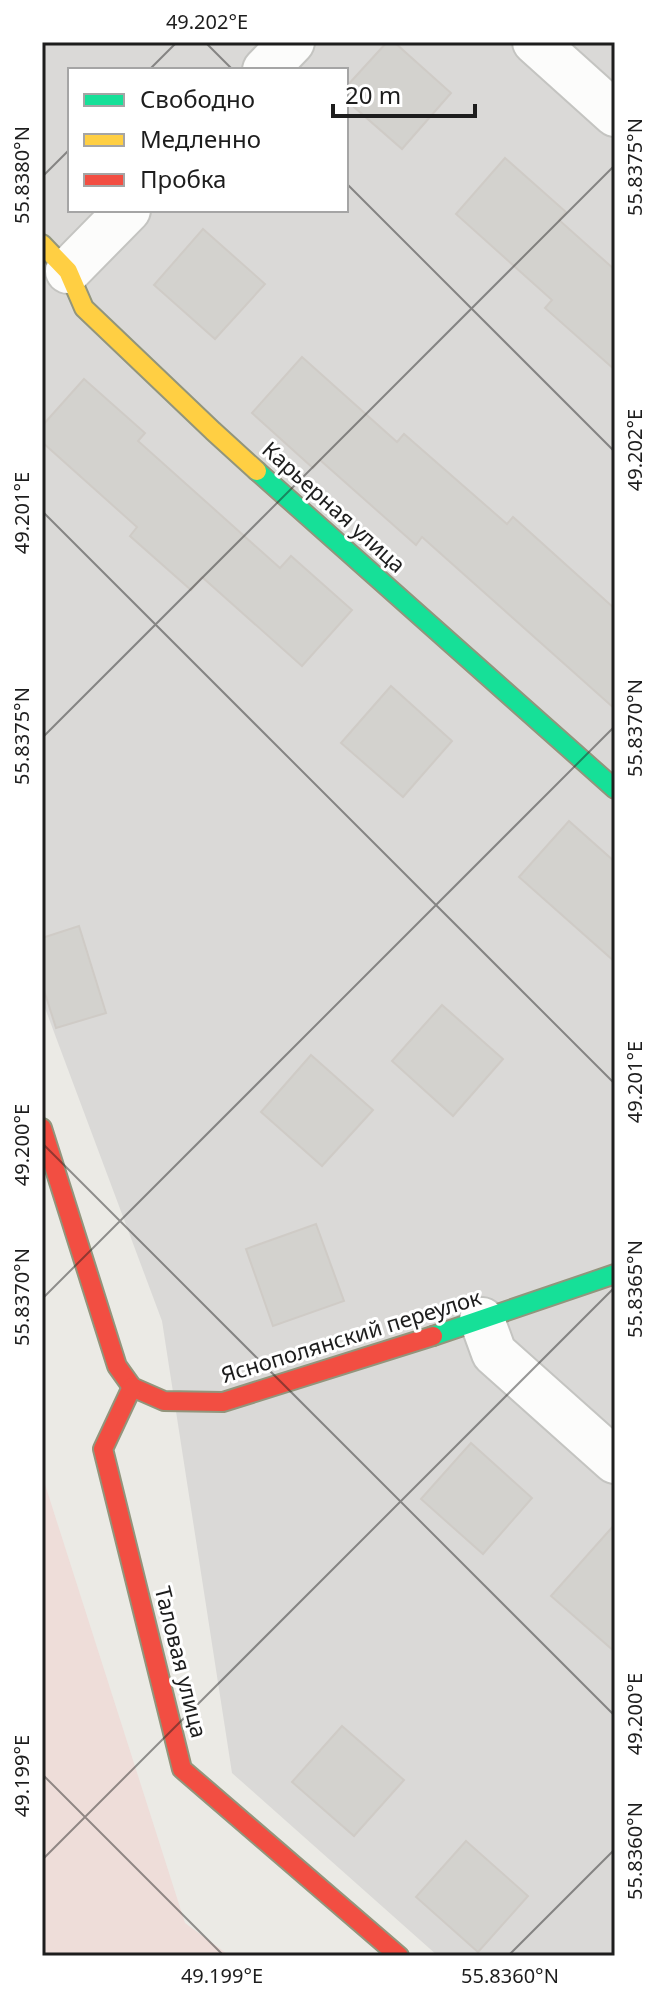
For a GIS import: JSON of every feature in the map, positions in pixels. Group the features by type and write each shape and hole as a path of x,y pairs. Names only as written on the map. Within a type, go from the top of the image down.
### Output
{"street":[{"path":"267,68 292,42"},
{"path":"535,42 615,114"},
{"path":"55,257 125,212"},
{"name":"Карьерная улица","path":"55,257 84,308 191,411 615,789"},
{"path":"42,1128 117,1366 132,1387"},
{"name":"Яснополянский переулок","path":"132,1387 164,1401 223,1402 482,1320 615,1274"},
{"path":"482,1320 494,1353 615,1461"},
{"name":"Таловая улица","path":"132,1387 103,1449 182,1769 399,1956"}],"shaded area":[{"path":"42,42 615,42 615,1956 438,1956 232,1773 162,1321 42,1000"},
{"path":"42,1475 185,1923 230,1956 42,1956"}],"building":[{"path":"387,42 394,42 451,93 402,149 348,102 348,85"},
{"path":"505,158 566,212 559,220 615,270 615,370 545,308 552,300 456,214"},
{"path":"203,229 265,284 215,339 154,285"},
{"path":"302,357 397,442 404,434 507,524 513,517 615,609 615,709 422,537 416,545 320,460 313,468 252,413"},
{"path":"84,379 145,433 138,441 280,568 291,556 352,610 302,666 202,577 191,590 130,536 137,527 42,442 42,426"},
{"path":"391,686 452,741 403,797 341,743"},
{"path":"569,821 615,862 615,962 519,877"},
{"path":"79,926 106,1013 56,1028 42,984 42,938"},
{"path":"442,1005 503,1059 453,1116 392,1061"},
{"path":"311,1055 373,1110 322,1166 261,1112"},
{"path":"316,1224 344,1301 273,1326 246,1249"},
{"path":"471,1443 532,1498 483,1554 421,1499"},
{"path":"615,1524 615,1652 551,1596"},
{"path":"342,1726 404,1780 354,1836 292,1782"},
{"path":"466,1841 528,1896 478,1952 416,1897"}],"traffic: fast":[{"path":"257,471 615,789"},
{"path":"433,1336 615,1274"}],"traffic: slow":[{"path":"42,244 68,271 84,308 257,471"}],"traffic: jam":[{"path":"42,1128 117,1366 132,1387 164,1401 223,1402 433,1336"},
{"path":"132,1387 103,1449 182,1769 399,1956"}]}
